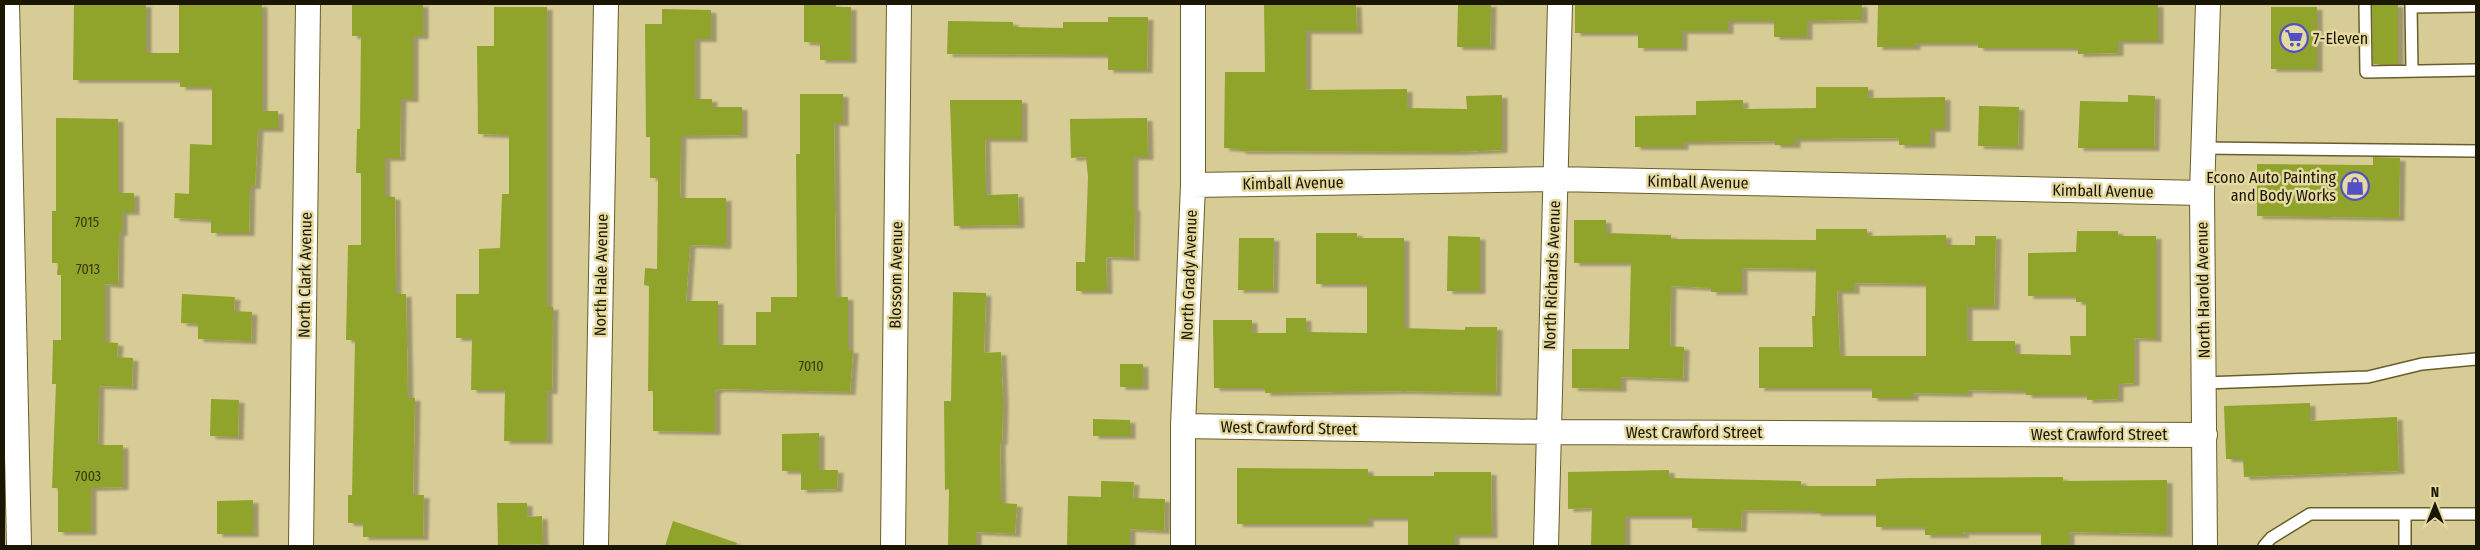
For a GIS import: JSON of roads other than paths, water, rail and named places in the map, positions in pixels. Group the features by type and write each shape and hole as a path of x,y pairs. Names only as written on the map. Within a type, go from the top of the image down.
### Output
{"street":[{"path":"7,4 19,546"},
{"name":"North Clark Avenue","path":"301,546 308,4"},
{"name":"North Hale Avenue","path":"596,546 606,4"},
{"name":"Blossom Avenue","path":"892,546 900,4"},
{"name":"North Grady Avenue","path":"1183,546 1183,426 1193,184 1193,4"},
{"name":"North Richards Avenue","path":"1546,546 1560,4"},
{"name":"North Harold Avenue","path":"2205,546 2202,193 2208,4"},
{"name":"Kimball Avenue","path":"1193,184 1555,179 2202,193"},
{"name":"West Crawford Street","path":"1183,426 1548,432 2205,434"}],"lane":[{"path":"2364,4 2366,72 2476,70"},
{"path":"2412,71 2411,6 2476,6"},
{"path":"2204,148 2476,151"},
{"path":"2204,383 2368,377 2422,364 2476,359"},
{"path":"2267,542 2310,514 2476,514"},
{"path":"2405,514 2405,546"}],"place":[{"name":"7-Eleven","path":"2294,38"},
{"name":"Econo Auto Painting and Body Works","path":"2355,186"}]}
